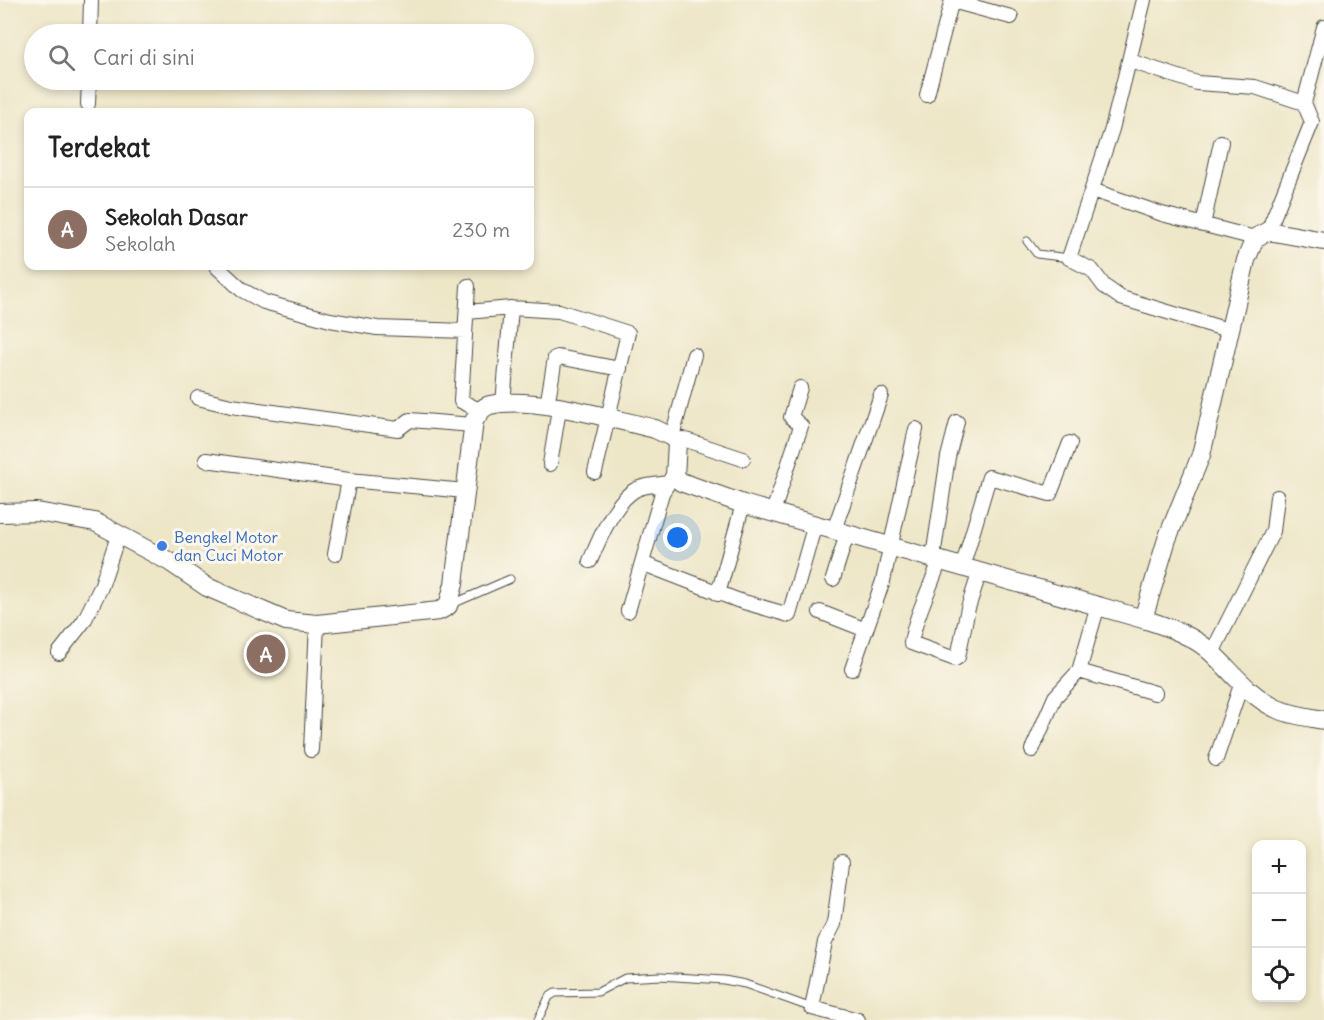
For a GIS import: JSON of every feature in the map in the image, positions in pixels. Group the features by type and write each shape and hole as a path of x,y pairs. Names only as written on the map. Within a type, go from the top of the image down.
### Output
{"street":[{"path":"90,24 91,0"},
{"path":"1144,0 1130,61 1092,190 1069,258 1092,270 1104,286 1121,298 1231,331"},
{"path":"927,95 952,1 1011,16"},
{"path":"1143,619 1167,538 1201,454 1246,260 1262,235 1312,122 1304,103 1324,27"},
{"path":"1130,61 1205,85 1255,87 1304,103"},
{"path":"88,104 89,90"},
{"path":"1203,225 1221,142"},
{"path":"1092,190 1162,214 1203,225 1262,235 1324,241"},
{"path":"220,270 242,290 264,302 330,320 377,328 465,331"},
{"path":"468,286 461,401 477,418"},
{"path":"467,312 511,308 563,312 628,333 595,472"},
{"path":"503,404 511,308"},
{"path":"628,610 671,477 678,449 673,439 694,355"},
{"path":"549,464 555,358 620,369"},
{"path":"773,512 801,426 791,418 800,388"},
{"path":"833,579 841,532 881,395"},
{"path":"198,398 231,406 398,429 410,420 477,418"},
{"path":"0,513 64,514 95,522 170,562 207,587 248,607 286,621 317,624 439,611 448,606 454,584 465,491 477,418 490,405 553,408 608,418 656,429 673,439 683,439 743,459"},
{"path":"957,422 948,457 937,558 929,595 922,602 911,643 955,659 958,657 968,608 971,568 989,477 1050,494 1070,443"},
{"path":"852,669 883,581 916,429"},
{"path":"206,460 349,480 465,491"},
{"path":"590,561 603,529 623,501 635,490 671,477 743,504 937,558 1168,627 1212,652 1241,685 1277,709 1324,720"},
{"path":"335,554 349,480"},
{"path":"1212,652 1273,531 1277,497"},
{"path":"718,594 743,504"},
{"path":"644,564 718,594 789,615 814,524"},
{"path":"59,653 84,621 101,586 119,533"},
{"path":"1032,750 1055,698 1079,671 1098,605"},
{"path":"820,612 866,630"},
{"path":"312,750 317,624"},
{"path":"1079,671 1155,693"},
{"path":"1216,759 1241,685"},
{"path":"842,862 834,924 825,942 812,1006 858,1020"}],"lane":[{"path":"1027,241 1037,254 1069,258"},
{"path":"448,606 510,579"},
{"path":"538,1020 546,1000 555,993 598,992 625,978 660,976 724,980 745,984 812,1006"}],"place":[{"name":"Bengkel Motor dan Cuci Motor","path":"162,546"},
{"name":"Sekolah Dasar","path":"266,654"}]}
